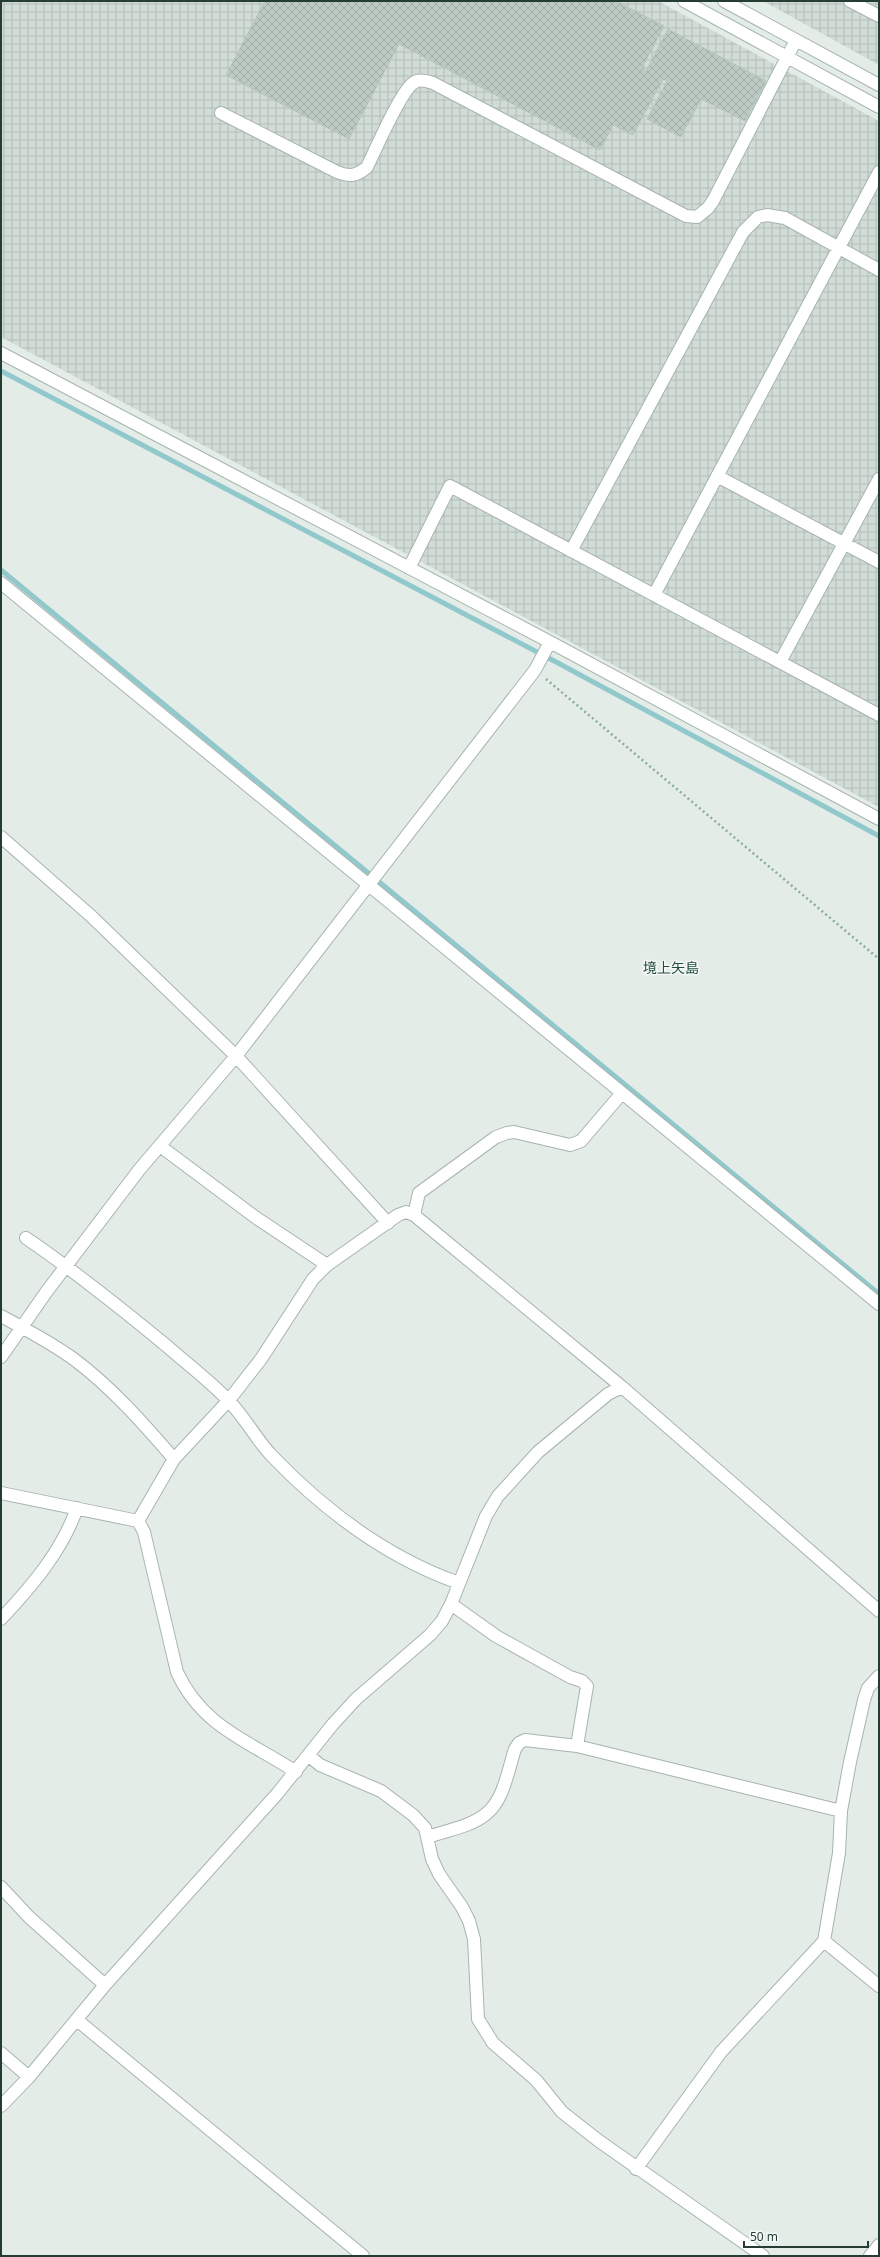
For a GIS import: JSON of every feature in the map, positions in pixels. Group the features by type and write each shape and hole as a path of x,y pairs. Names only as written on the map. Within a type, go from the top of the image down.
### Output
{"street":[{"path":"684,1 879,107"},
{"path":"724,1 879,85"},
{"path":"850,1 879,16"},
{"path":"221,113 337,172 347,176 358,175 367,167 404,95 412,83 421,80 433,83 686,216 697,217 708,208 713,201 796,40"},
{"path":"654,595 837,248 879,172"},
{"path":"571,551 743,232 758,216 767,215 785,218 879,270"},
{"path":"1,353 550,642 879,819"},
{"path":"717,476 879,562"},
{"path":"780,662 879,479"},
{"path":"409,568 450,486 879,715"},
{"path":"1,584 879,1304"},
{"path":"1,1357 66,1265 160,1146 236,1056 535,670 550,642"},
{"path":"1,837 91,916 236,1056 388,1223"},
{"path":"414,1215 419,1193 496,1137 514,1132 570,1145 581,1141 592,1131 622,1093"},
{"path":"160,1146 255,1217 327,1265"},
{"path":"138,1522 174,1460 229,1400 261,1359 301,1296 327,1265 398,1215 406,1212 414,1215 622,1387 879,1611"},
{"path":"26,1238 66,1265 144,1327 229,1400 272,1455 308,1491 352,1526 438,1576 458,1583"},
{"path":"1,1316 40,1337 75,1360 92,1374 119,1398 174,1460"},
{"path":"1,2106 29,2077 105,1985 296,1772 308,1755 356,1699 430,1635 442,1621 451,1604 458,1583 486,1516 510,1482 538,1452 608,1394 622,1387"},
{"path":"1,1493 138,1522 144,1532 177,1672 185,1690 195,1703 223,1729 296,1772"},
{"path":"1,1619 25,1594 55,1554 73,1521 77,1508"},
{"path":"451,1604 496,1636 570,1677 582,1681 587,1686 577,1746"},
{"path":"636,2168 721,2052 824,1941 839,1852 841,1811 864,1700 868,1688 879,1676"},
{"path":"428,1837 456,1828 487,1814 499,1796 519,1743 525,1740 540,1740 577,1746 841,1811"},
{"path":"308,1755 320,1765 381,1791 419,1821 428,1837 432,1859 439,1874 462,1907 474,1939 478,2019 486,2035 504,2054 536,2080 562,2112 636,2168 763,2256"},
{"path":"1,1887 29,1917 105,1985"},
{"path":"824,1941 879,1986"},
{"path":"77,2020 362,2256"},
{"path":"1,2053 29,2077"},
{"path":"870,2256 879,2245"}],"path":[{"path":"535,670 879,959"}],"shaded area":[{"path":"1,1 658,1 879,121 879,807 1,337"},
{"path":"763,1 879,1 879,65"}],"building":[{"path":"265,1 616,1 664,26 642,68 646,71 668,29 766,81 745,121 701,99 681,137 647,119 667,81 663,79 633,135 613,125 600,150 399,44 349,139 226,75"}],"waterway":[{"path":"1,371 558,663 879,836"},
{"path":"1,570 879,1294"}],"district":[{"name":"境上矢島","path":"671,967"}]}
